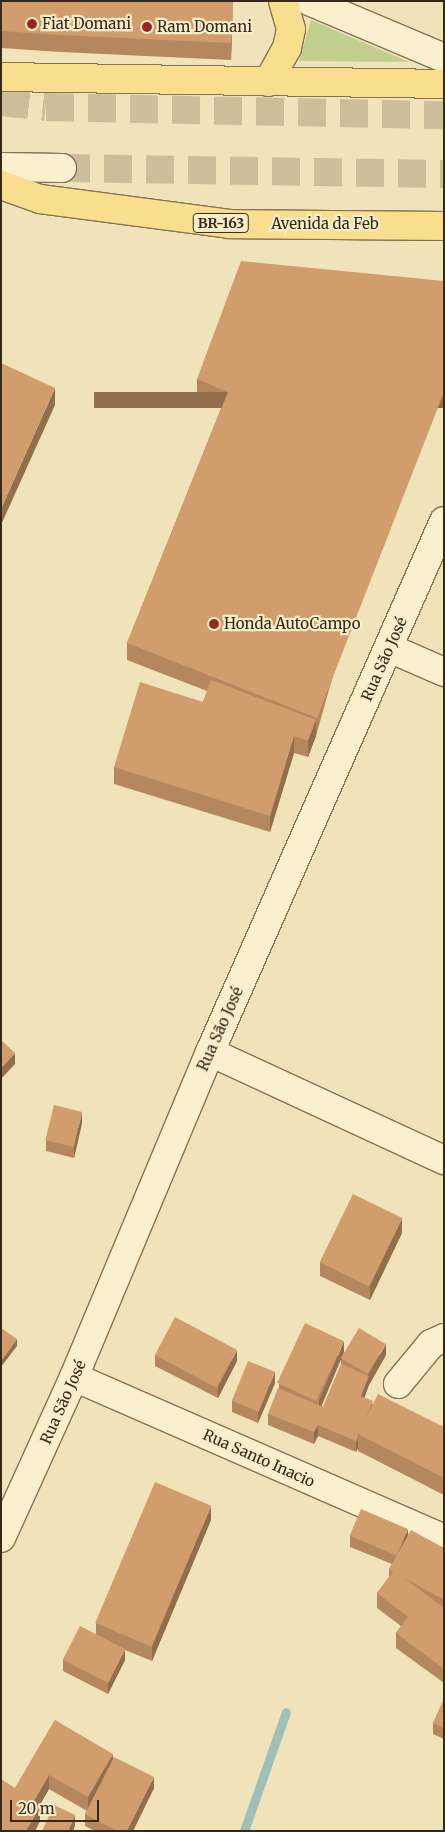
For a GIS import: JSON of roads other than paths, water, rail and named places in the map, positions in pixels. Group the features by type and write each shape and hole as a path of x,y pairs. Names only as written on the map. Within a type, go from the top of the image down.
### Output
{"main road":[{"path":"268,82 287,48 291,29 284,1"},
{"path":"1,77 444,84"},
{"name":"Avenida da Feb","path":"1,185 40,199 229,224 444,226"}],"street":[{"path":"309,1 444,58"},
{"path":"1,167 62,168"},
{"name":"Rua São José","path":"1,1538 74,1378 210,1052 444,521"},
{"path":"389,648 444,672"},
{"path":"210,1052 444,1160"},
{"path":"398,1384 431,1344 444,1338"},
{"name":"Rua Santo Inacio","path":"74,1378 444,1539"}],"waterway":[{"path":"244,1831 286,1712"}],"tunnel":[{"path":"1,102 46,107 444,115"},
{"path":"62,168 444,174"}],"place":[{"name":"Fiat Domani","path":"32,24"},
{"name":"Ram Domani","path":"147,27"},
{"name":"Honda AutoCampo","path":"214,624"}]}
